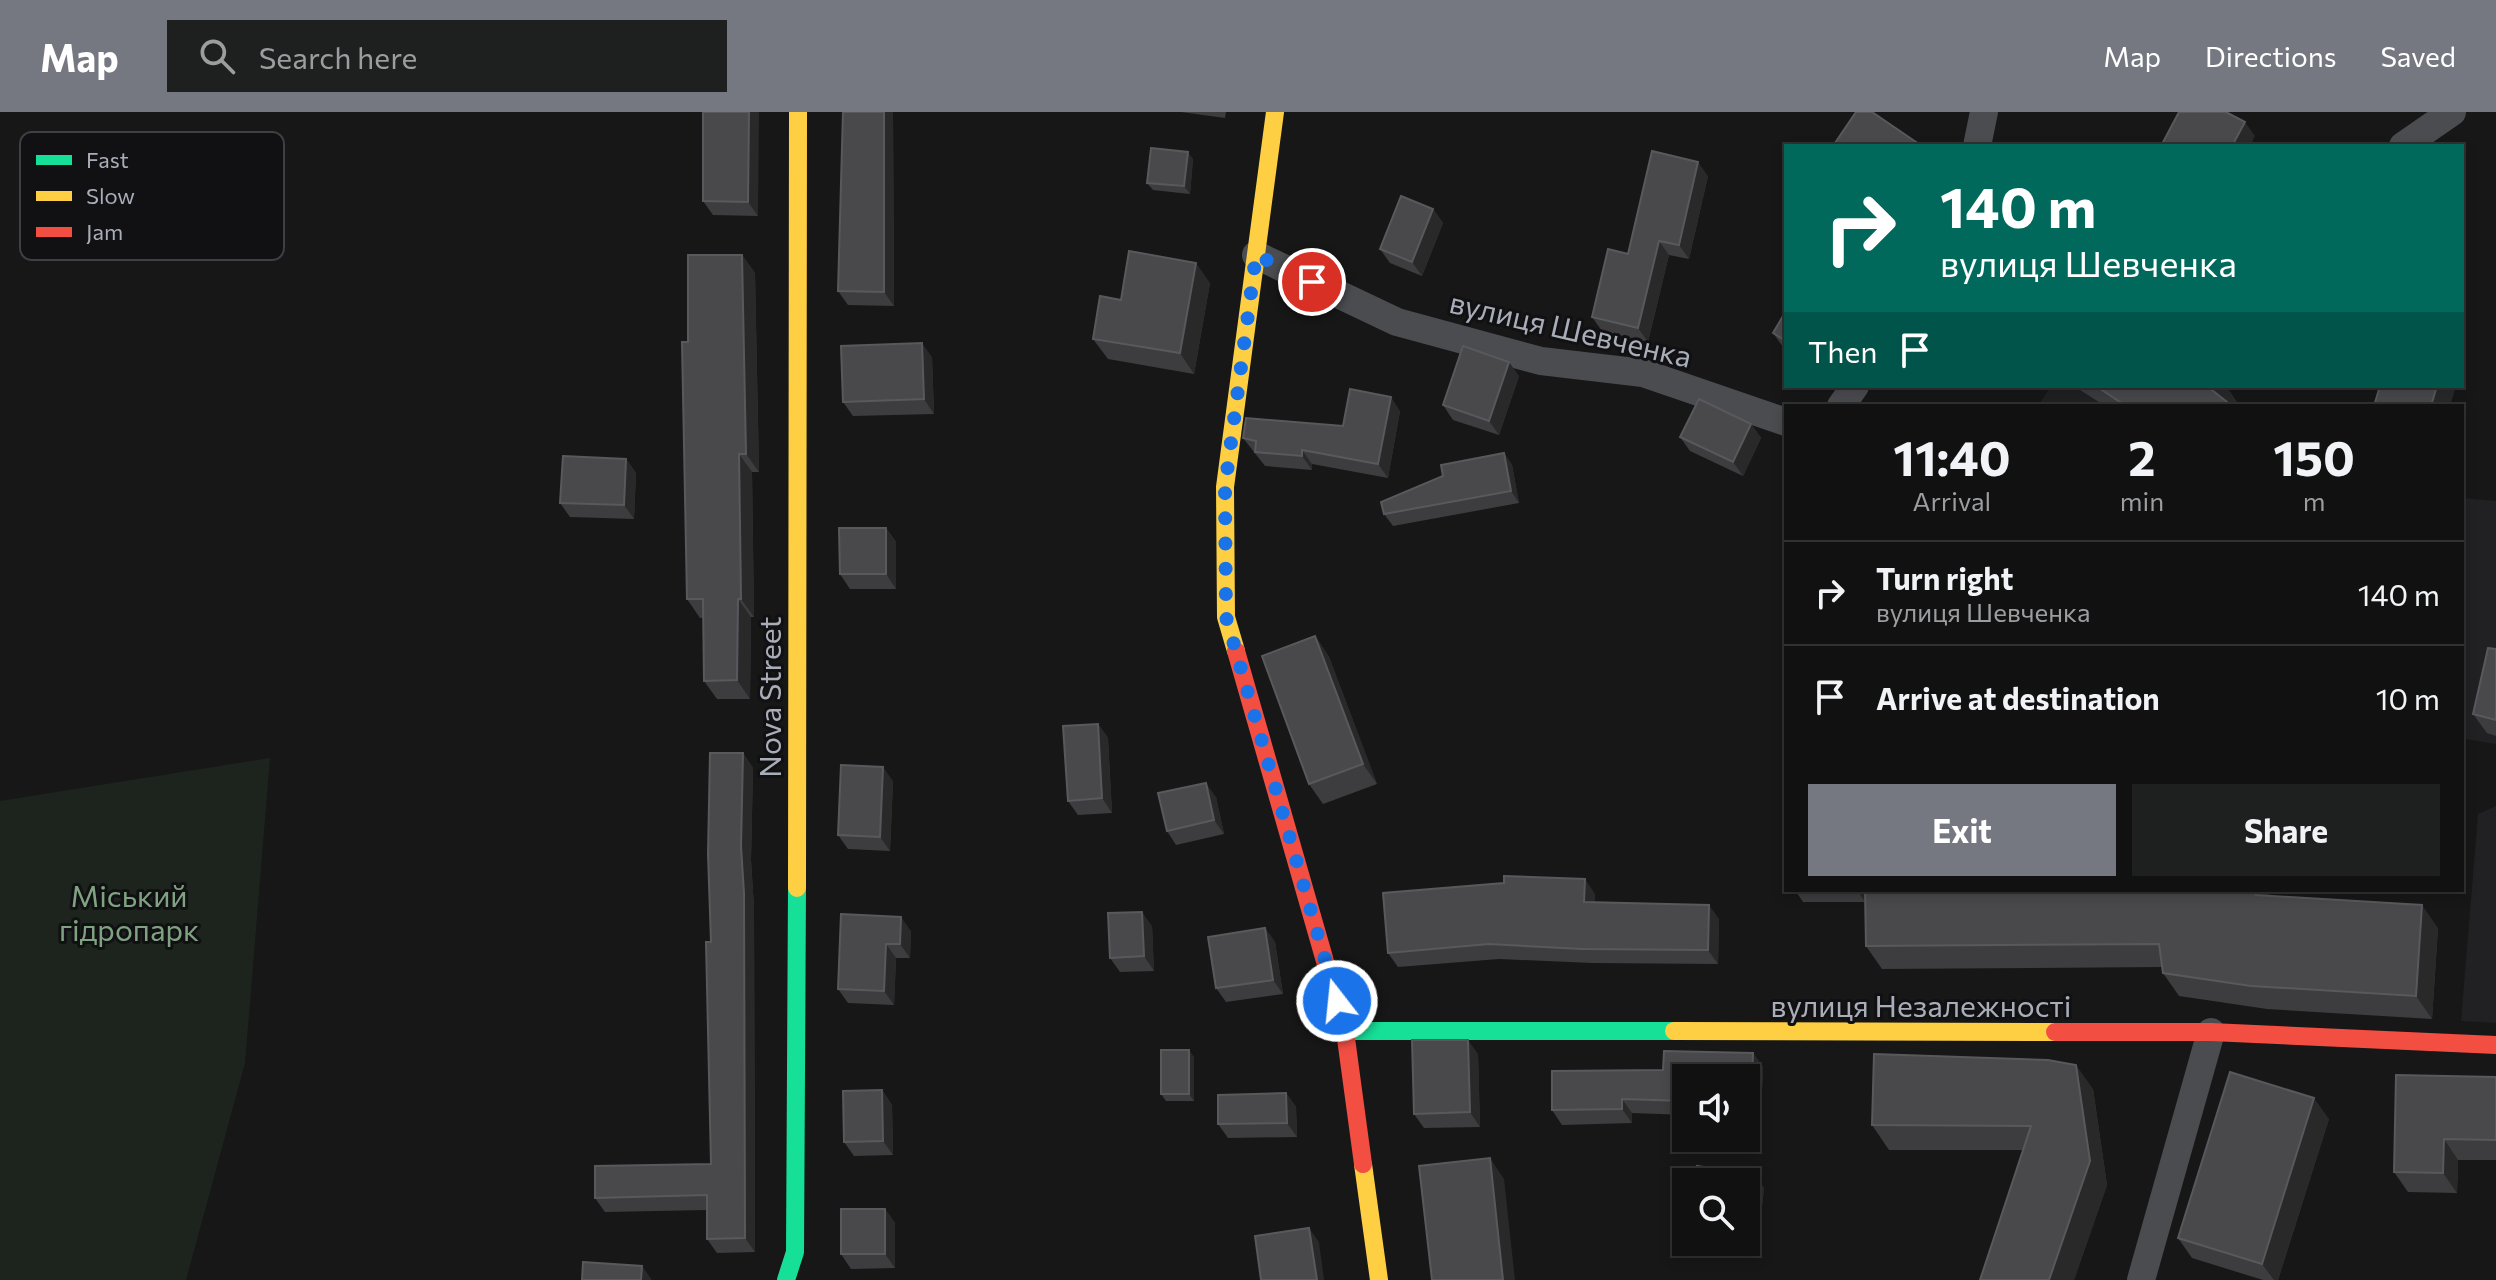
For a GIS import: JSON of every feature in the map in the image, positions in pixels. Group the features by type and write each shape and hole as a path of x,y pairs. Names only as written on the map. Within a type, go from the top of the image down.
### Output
{"street":[{"name":"Nova Street","path":"786,1280 795,1252 798,112"},
{"path":"1275,112 1225,487 1226,617 1345,1031 1379,1280"},
{"path":"1977,144 1984,112"},
{"path":"2406,144 2452,112"},
{"name":"вулиця Шевченка","path":"1256,255 1397,322 1541,361 1643,373 1784,421"},
{"name":"вулиця Незалежності","path":"1345,1031 2211,1032 2496,1045"},
{"path":"2141,1280 2211,1032"}],"shaded area":[{"path":"2050,388 2214,388 2238,404 2039,404"},
{"path":"2464,498 2496,501 2496,744 2465,739 2464,746"},
{"path":"2496,806 2496,1023 2461,1021 2478,814"}],"green space":[{"name":"Міський гідропарк","path":"270,758 245,1063 186,1280 0,1280 0,801"}],"building":[{"path":"703,112 749,112 748,202 703,201"},
{"path":"843,112 884,112 884,292 838,291"},
{"path":"1856,112 1872,112 1919,144 1834,144"},
{"path":"2179,112 2226,112 2245,122 2233,144 2162,144"},
{"path":"1151,148 1188,152 1184,186 1147,183"},
{"path":"1652,151 1698,162 1679,245 1659,241 1638,328 1592,317 1608,249 1628,254"},
{"path":"1401,196 1433,209 1412,262 1380,249"},
{"path":"1129,251 1196,263 1180,353 1093,339 1100,296 1121,300"},
{"path":"688,255 742,255 746,454 739,454 741,599 738,599 737,680 704,681 703,599 687,599 682,342 688,342"},
{"path":"1784,314 1784,340 1773,333"},
{"path":"922,343 924,399 843,402 841,346"},
{"path":"1463,346 1509,362 1489,421 1443,405"},
{"path":"2099,388 2214,388 2212,390 2230,404 2123,404"},
{"path":"2379,388 2436,388 2432,404 2375,404"},
{"path":"1350,389 1391,397 1378,464 1302,450 1302,456 1255,452 1256,441 1243,438 1246,418 1343,426"},
{"path":"1699,399 1751,424 1733,462 1680,437"},
{"path":"1504,453 1511,491 1384,514 1381,502 1443,476 1441,465"},
{"path":"563,456 626,459 624,505 560,503"},
{"path":"839,528 886,528 886,574 840,574"},
{"path":"1315,636 1363,764 1309,784 1262,656"},
{"path":"2488,648 2496,649 2496,720 2473,714"},
{"path":"1098,724 1102,798 1068,801 1063,726"},
{"path":"710,753 743,753 745,1238 707,1239 707,1195 595,1198 595,1166 711,1164 706,942 711,942 708,854"},
{"path":"841,765 883,767 880,837 838,835"},
{"path":"1206,783 1214,820 1167,831 1158,793"},
{"path":"1504,876 1585,879 1584,902 1709,905 1708,950 1582,949 1489,944 1388,953 1383,893 1504,883"},
{"path":"1865,892 2255,892 2256,895 2422,905 2416,996 2251,986 2163,973 2159,944 1866,946"},
{"path":"1142,912 1144,956 1110,958 1108,913"},
{"path":"841,914 901,917 900,944 886,944 884,991 838,989"},
{"path":"1265,928 1273,980 1216,988 1208,937"},
{"path":"1412,1040 1468,1040 1470,1112 1414,1114"},
{"path":"1161,1050 1189,1050 1189,1094 1161,1094"},
{"path":"1664,1051 1753,1053 1753,1064 1672,1064 1672,1101 1622,1099 1622,1109 1552,1110 1552,1071 1663,1070"},
{"path":"1874,1054 2048,1060 2076,1065 2090,1161 2049,1280 1980,1280 2031,1126 1872,1125"},
{"path":"2230,1072 2314,1098 2262,1264 2178,1238"},
{"path":"2396,1075 2496,1077 2496,1140 2444,1139 2443,1173 2394,1172"},
{"path":"882,1090 883,1141 844,1142 843,1091"},
{"path":"1286,1093 1287,1123 1218,1124 1218,1095"},
{"path":"1490,1158 1503,1280 1432,1280 1419,1166"},
{"path":"841,1209 885,1209 885,1254 841,1254"},
{"path":"1309,1228 1317,1280 1261,1280 1255,1236"},
{"path":"583,1262 642,1266 641,1280 582,1280"}],"traffic: fast":[{"path":"786,1280 795,1252 797,888"},
{"path":"1345,1031 1674,1031"}],"traffic: slow":[{"path":"797,888 798,112"},
{"path":"1236,651 1226,617 1225,487 1275,112"},
{"path":"1674,1031 2055,1032"},
{"path":"1363,1164 1379,1280"}],"traffic: jam":[{"path":"1236,651 1345,1031 1363,1164"},
{"path":"2055,1032 2211,1032 2496,1045"}],"route":[{"path":"1312,282 1256,255 1225,487 1226,617 1337,1001"}]}
